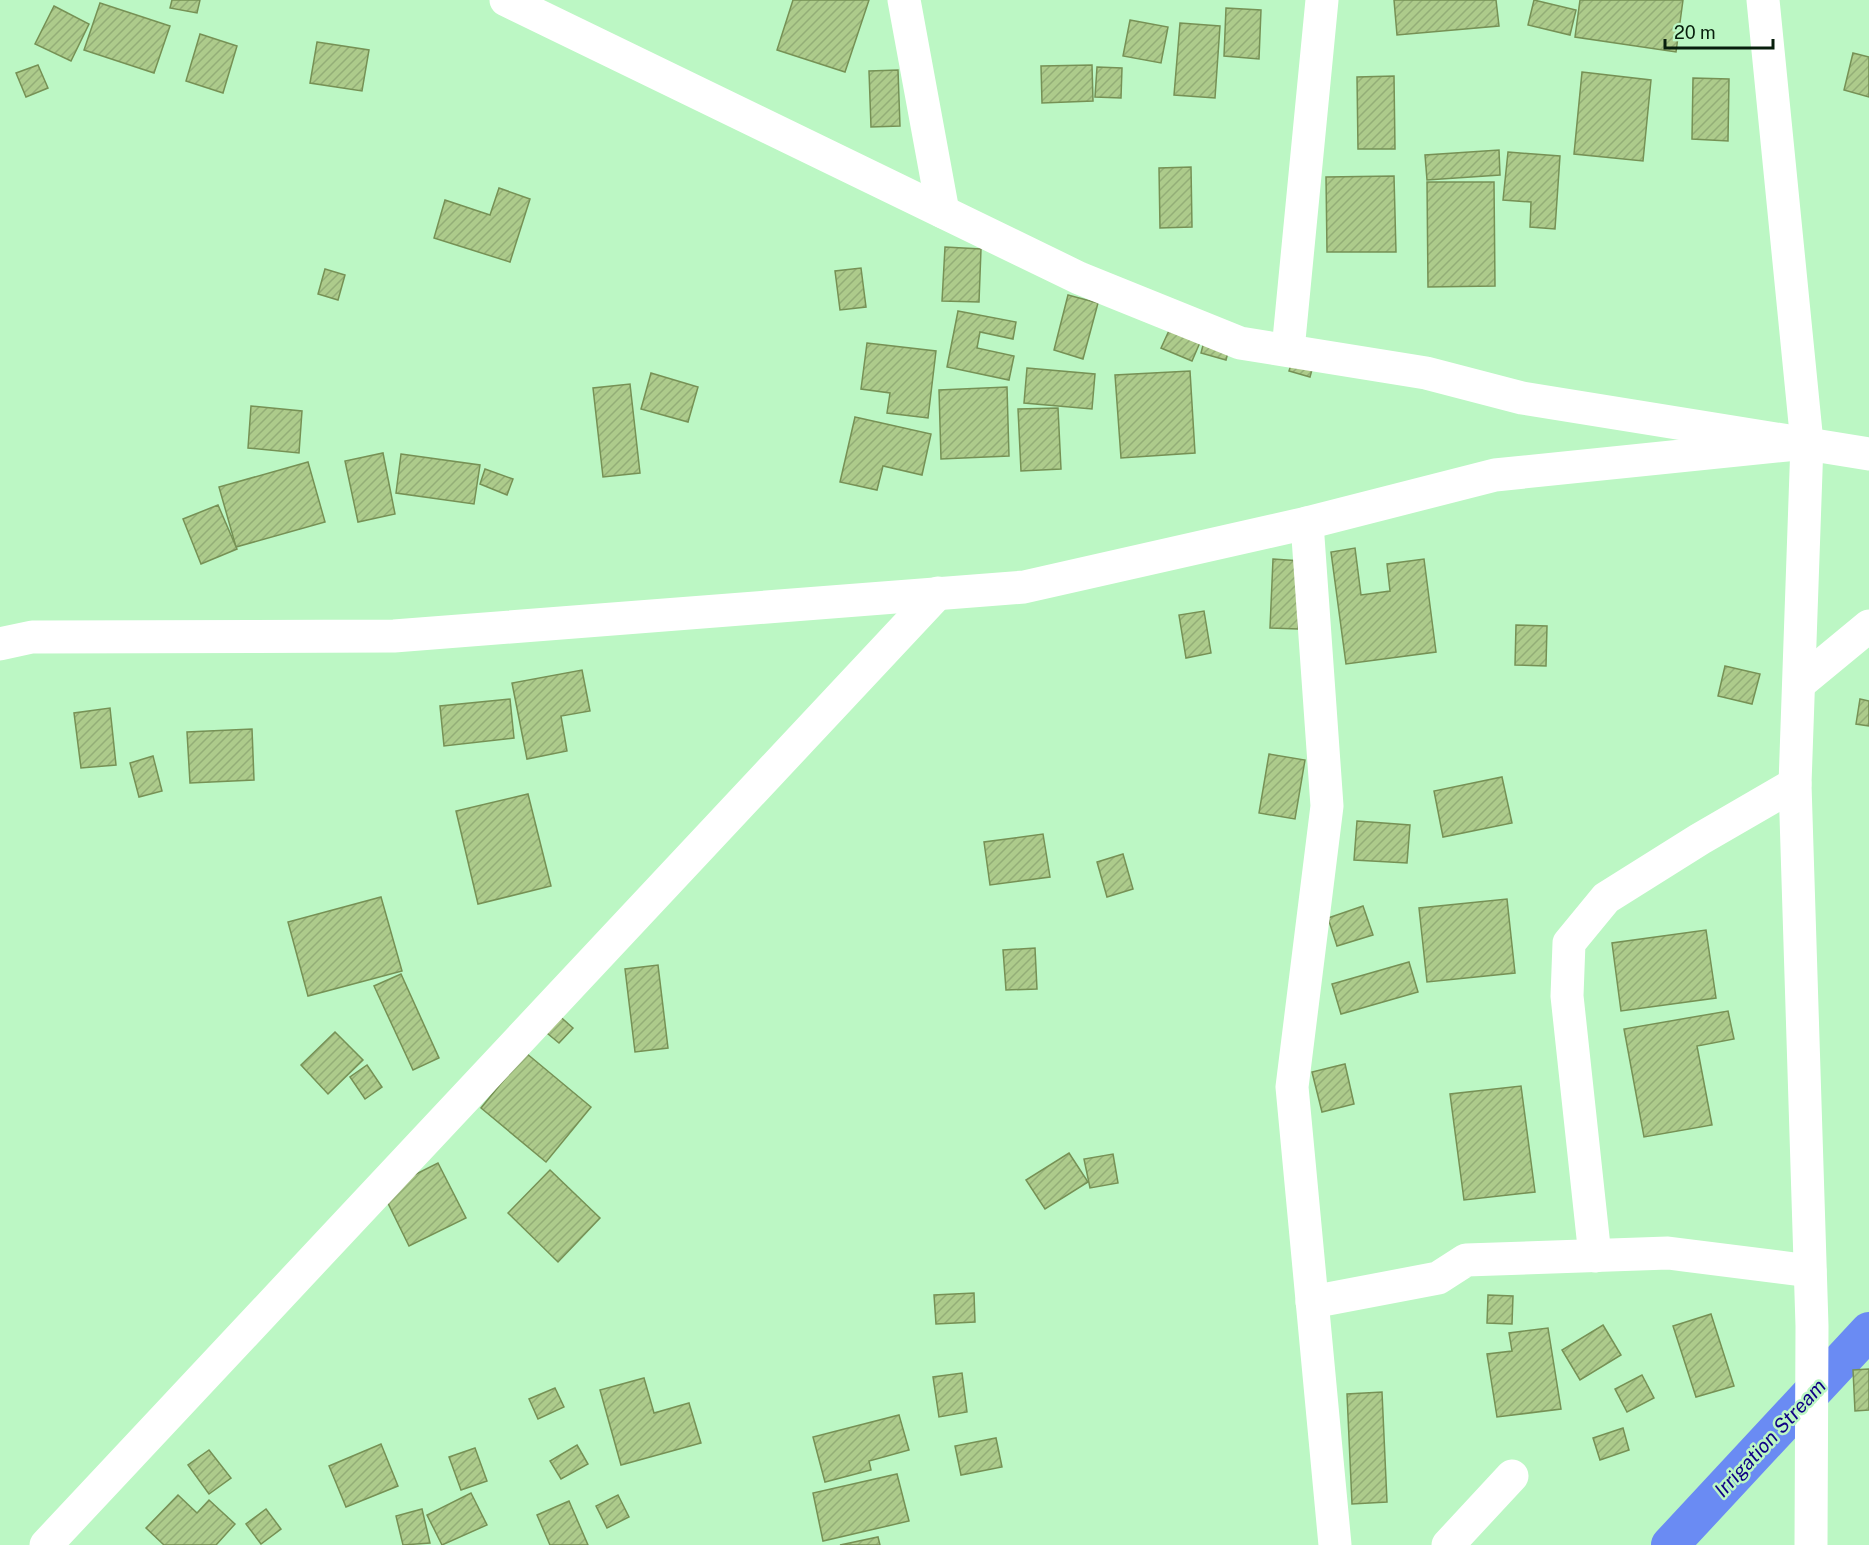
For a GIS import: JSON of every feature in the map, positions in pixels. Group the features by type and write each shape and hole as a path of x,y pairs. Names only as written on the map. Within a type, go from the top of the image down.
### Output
{"street":[{"path":"506,0 547,10 944,212 1089,283 1240,343 1426,373 1522,398 1869,453"},
{"path":"904,0 944,212"},
{"path":"1288,350 1322,0"},
{"path":"1763,0 1807,444 1795,784 1810,1271 1814,1541"},
{"path":"0,644 32,638 394,636 1024,587 1307,523 1495,475 1807,444"},
{"path":"1307,523 1327,806 1292,1087 1335,1545"},
{"path":"46,1545 938,593"},
{"path":"1800,683 1869,626"},
{"path":"1595,1256 1567,996 1569,943 1606,898 1700,839 1795,784"},
{"path":"1312,1302 1438,1278 1466,1260 1668,1253 1810,1271"},
{"path":"1449,1545 1512,1476"}],"building":[{"path":"172,0 200,0 197,13 170,8"},
{"path":"793,0 869,0 845,72 777,50"},
{"path":"1394,0 1496,0 1499,26 1397,35"},
{"path":"1534,0 1576,10 1570,35 1528,25"},
{"path":"1580,0 1683,0 1676,52 1575,37"},
{"path":"100,3 170,26 154,73 84,50"},
{"path":"54,6 89,24 71,61 35,44"},
{"path":"1226,8 1261,10 1259,59 1224,56"},
{"path":"1130,20 1168,27 1161,63 1123,56"},
{"path":"1180,23 1220,26 1215,98 1174,95"},
{"path":"200,34 237,46 223,93 186,81"},
{"path":"317,42 369,50 362,91 310,83"},
{"path":"1853,53 1869,57 1869,97 1844,90"},
{"path":"38,65 48,88 26,97 16,73"},
{"path":"1092,65 1093,101 1042,103 1041,66"},
{"path":"1097,67 1122,68 1121,98 1095,97"},
{"path":"898,70 900,126 871,127 869,71"},
{"path":"1582,72 1651,80 1643,161 1574,154"},
{"path":"1394,76 1395,149 1358,149 1357,77"},
{"path":"1693,78 1729,79 1728,141 1692,139"},
{"path":"1499,150 1500,175 1427,180 1425,155"},
{"path":"1508,152 1560,156 1555,229 1530,227 1531,202 1503,200"},
{"path":"1191,167 1192,227 1160,228 1159,168"},
{"path":"1394,176 1396,252 1327,252 1326,177"},
{"path":"1427,182 1494,182 1495,286 1428,287"},
{"path":"499,188 530,199 510,262 434,238 445,200 490,215"},
{"path":"945,247 981,249 979,302 942,301"},
{"path":"861,268 866,307 840,310 835,271"},
{"path":"325,269 345,275 338,300 318,294"},
{"path":"1068,295 1098,303 1083,359 1054,350"},
{"path":"958,311 1016,322 1013,339 980,332 977,348 1014,356 1009,380 947,367"},
{"path":"1178,311 1208,324 1192,361 1161,348"},
{"path":"1210,318 1235,325 1226,360 1201,353"},
{"path":"867,343 936,351 928,418 887,413 890,393 861,389"},
{"path":"1297,346 1317,351 1310,377 1289,371"},
{"path":"1027,368 1095,374 1092,409 1024,403"},
{"path":"1190,371 1195,453 1121,458 1115,375"},
{"path":"651,373 698,387 688,422 641,409"},
{"path":"630,384 640,473 603,477 593,388"},
{"path":"1007,387 1009,456 941,459 939,390"},
{"path":"251,406 302,411 299,453 248,448"},
{"path":"1058,408 1061,469 1021,471 1018,409"},
{"path":"855,417 931,434 922,475 883,466 877,490 840,482"},
{"path":"383,453 395,514 358,522 345,461"},
{"path":"401,454 480,465 474,504 396,493"},
{"path":"308,462 325,522 236,547 219,487"},
{"path":"485,469 513,479 507,495 480,484"},
{"path":"218,505 237,549 201,564 183,519"},
{"path":"1355,548 1361,595 1390,591 1387,564 1424,559 1436,652 1346,664 1331,552"},
{"path":"1273,559 1301,561 1298,629 1270,628"},
{"path":"1204,611 1211,653 1186,658 1179,615"},
{"path":"1516,625 1547,626 1546,666 1515,665"},
{"path":"1725,666 1760,674 1752,704 1718,696"},
{"path":"582,670 590,711 561,716 567,751 527,759 512,683"},
{"path":"510,699 514,738 444,746 440,706"},
{"path":"1860,699 1869,701 1869,726 1856,724"},
{"path":"110,708 116,765 81,768 74,713"},
{"path":"252,729 254,780 190,783 187,732"},
{"path":"1269,754 1305,760 1295,819 1259,813"},
{"path":"153,756 162,791 139,797 130,763"},
{"path":"1502,777 1512,823 1443,837 1434,791"},
{"path":"528,794 551,886 478,904 456,811"},
{"path":"1357,821 1410,825 1407,863 1354,860"},
{"path":"1043,834 1050,877 990,885 984,842"},
{"path":"1123,854 1133,889 1107,897 1097,862"},
{"path":"381,897 402,971 308,996 288,922"},
{"path":"1507,899 1515,973 1427,982 1419,908"},
{"path":"1363,906 1373,935 1337,946 1328,918"},
{"path":"1706,930 1716,998 1621,1011 1612,943"},
{"path":"1035,948 1037,989 1006,990 1003,950"},
{"path":"1409,962 1418,992 1341,1014 1332,984"},
{"path":"658,965 668,1048 635,1052 625,969"},
{"path":"401,974 439,1058 413,1070 374,986"},
{"path":"1728,1011 1734,1039 1697,1046 1712,1125 1644,1137 1624,1029"},
{"path":"556,1013 573,1028 559,1043 542,1029"},
{"path":"335,1032 363,1060 328,1094 301,1065"},
{"path":"526,1053 591,1107 546,1162 481,1108"},
{"path":"1345,1064 1354,1104 1322,1112 1312,1072"},
{"path":"367,1065 382,1087 365,1099 350,1077"},
{"path":"1521,1086 1535,1192 1464,1200 1450,1094"},
{"path":"1069,1153 1088,1182 1045,1209 1026,1180"},
{"path":"1113,1154 1118,1183 1090,1188 1084,1159"},
{"path":"438,1163 466,1218 409,1246 382,1191"},
{"path":"550,1170 600,1218 558,1262 508,1213"},
{"path":"974,1293 975,1322 936,1324 934,1295"},
{"path":"1488,1295 1513,1296 1512,1324 1487,1323"},
{"path":"1711,1314 1734,1386 1696,1397 1673,1326"},
{"path":"1603,1325 1621,1355 1580,1380 1562,1350"},
{"path":"1548,1328 1561,1409 1497,1417 1487,1354 1512,1351 1509,1333"},
{"path":"1869,1369 1869,1410 1855,1411 1853,1370"},
{"path":"962,1373 967,1412 939,1417 933,1377"},
{"path":"1642,1375 1654,1398 1627,1412 1615,1389"},
{"path":"644,1378 654,1413 689,1403 701,1443 621,1465 600,1390"},
{"path":"555,1388 564,1407 538,1419 529,1399"},
{"path":"1382,1392 1387,1502 1352,1504 1347,1394"},
{"path":"899,1415 909,1450 869,1461 871,1470 825,1482 813,1437"},
{"path":"1623,1428 1629,1450 1600,1460 1593,1438"},
{"path":"996,1438 1002,1467 961,1475 955,1446"},
{"path":"381,1444 398,1486 346,1507 329,1466"},
{"path":"577,1445 588,1464 561,1479 550,1461"},
{"path":"475,1448 487,1481 461,1490 449,1457"},
{"path":"209,1450 231,1478 209,1494 188,1465"},
{"path":"897,1474 909,1521 823,1541 813,1493"},
{"path":"471,1493 487,1525 442,1545 427,1515"},
{"path":"178,1495 197,1513 209,1500 235,1524 216,1545 164,1545 146,1528"},
{"path":"618,1495 629,1517 607,1528 596,1506"},
{"path":"569,1501 588,1545 550,1545 537,1515"},
{"path":"266,1509 281,1529 261,1544 246,1524"},
{"path":"422,1509 430,1543 403,1545 396,1516"},
{"path":"878,1537 880,1545 840,1545"}],"waterway":[{"name":"Irrigation Stream","path":"1670,1545 1869,1331"}]}
